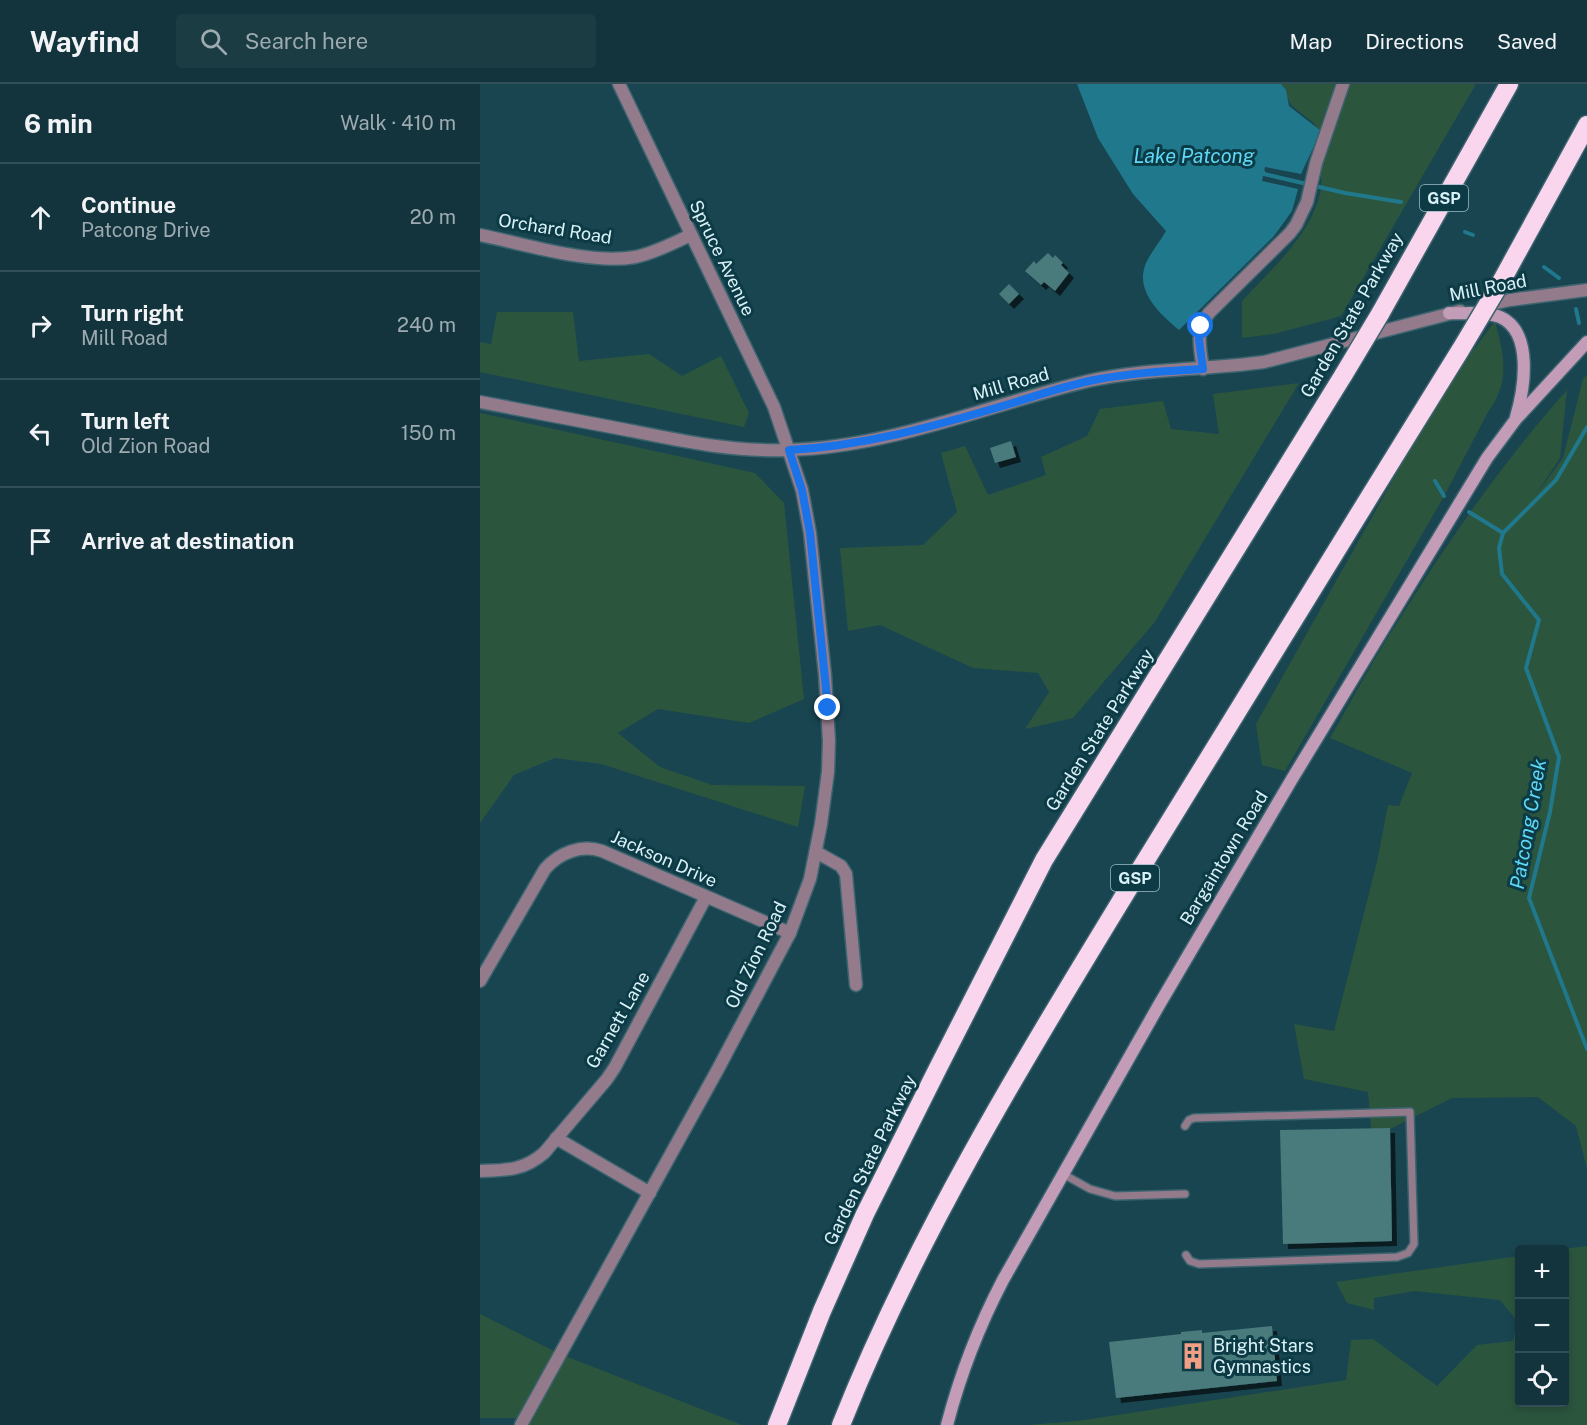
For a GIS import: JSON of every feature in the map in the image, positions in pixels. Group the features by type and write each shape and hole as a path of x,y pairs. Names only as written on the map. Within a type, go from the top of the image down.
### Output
{"highway":[{"name":"Garden State Parkway","path":"777,1425 822,1311 865,1214 1044,860 1380,314 1509,84"},
{"name":"GSP","path":"842,1425 894,1301 997,1107 1247,695 1461,349 1501,282 1587,125"}],"main road":[{"path":"1449,314 1499,317 1514,329 1524,361 1516,419"},
{"name":"Bargaintown Road","path":"947,1425 965,1366 990,1306 1124,1065 1292,779 1472,480 1516,419 1587,342"}],"street":[{"name":"Spruce Avenue","path":"619,84 774,407 789,450"},
{"path":"1203,369 1199,340 1200,329 1204,321 1290,233 1304,210 1325,133 1342,84"},
{"name":"Orchard Road","path":"480,235 582,256 610,258 627,258 644,254 692,236"},
{"name":"Mill Road","path":"480,402 717,447 759,450 822,448 879,439 1103,378 1264,362 1510,300 1587,290"},
{"name":"Old Zion Road","path":"520,1425 650,1193 790,933 810,879 828,772 828,708 809,526 802,490 789,450"},
{"name":"Jackson Drive","path":"480,981 545,869 557,857 581,849 602,851 790,933"},
{"path":"816,852 841,866 846,874 855,986"},
{"name":"Garnett Lane","path":"480,1171 510,1169 527,1165 544,1153 615,1067 706,897"},
{"path":"556,1138 650,1193"}],"lane":[{"path":"1185,1126 1189,1120 1194,1118 1410,1112 1414,1244 1408,1253 1397,1257 1199,1264 1190,1261 1186,1255"},
{"path":"1063,1174 1090,1189 1115,1196 1185,1194"}],"green space":[{"path":"1279,84 1476,84 1341,316 1274,334 1242,338 1242,301 1300,236 1316,206 1321,189 1315,124 1292,106"},
{"path":"497,312 573,312 579,361 649,354 682,376 721,356 749,413 744,427 480,372 480,342 491,344"},
{"path":"1495,321 1503,357 1503,379 1495,400 1443,498 1285,771 1262,765 1256,724 1418,435 1454,376"},
{"path":"1587,375 1587,1169 1576,1126 1538,1097 1452,1098 1372,1138 1368,1092 1304,1079 1294,1024 1334,1031 1377,862 1388,805 1399,806 1412,773 1330,738 1388,637 1456,532 1521,445 1567,390 1560,458 1535,496 1563,458 1583,379"},
{"path":"1299,383 1154,623 1073,718 1025,729 1049,692 1038,673 973,668 880,625 848,631 840,548 923,545 957,512 941,453 965,446 988,495 1046,475 1041,457 1087,436 1100,409 1163,401 1171,429 1219,434 1213,394"},
{"path":"480,413 755,473 784,503 804,699 749,723 658,709 618,733 660,767 712,785 805,786 798,827 601,764 555,758 514,775 480,823"},
{"path":"1587,1246 1587,1425 1028,1425 1078,1421 1346,1380 1351,1340 1373,1339 1437,1386 1477,1345 1513,1341 1515,1331 1515,1407 1569,1407 1569,1248"},
{"path":"1515,1257 1515,1319 1500,1300 1415,1291 1374,1298 1374,1310 1347,1303 1336,1282"},
{"path":"480,1314 560,1354 742,1425 524,1425 527,1418 480,1418"}],"water":[{"name":"Lake Patcong","path":"1077,84 1281,84 1286,90 1289,106 1321,131 1301,174 1265,167 1262,181 1298,189 1292,211 1274,236 1179,330 1157,309 1143,283 1146,263 1166,231 1133,194 1098,138"}],"building":[{"path":"1048,253 1053,258 1055,255 1069,273 1055,291 1044,282 1041,285 1025,271 1034,261 1036,264"},
{"path":"1009,284 1019,294 1009,304 999,294"},
{"path":"1011,441 1016,457 995,463 990,448"},
{"path":"1390,1128 1392,1241 1283,1244 1280,1130"},
{"name":"Bright Stars Gymnastics","path":"1272,1326 1277,1381 1116,1398 1109,1342 1181,1334 1181,1332 1202,1330 1202,1333"}],"waterway":[{"name":"Patcong Creek","path":"1262,170 1264,174 1345,193 1401,202"},
{"name":"Patcong Creek","path":"1465,232 1473,235"},
{"name":"Patcong Creek","path":"1544,267 1559,278"},
{"name":"Patcong Creek","path":"1576,309 1579,323"},
{"name":"Patcong Creek","path":"1587,427 1556,480 1503,533 1499,548 1502,574 1539,620 1526,668 1559,757 1550,812 1529,898 1587,1049"},
{"path":"1435,481 1444,496"},
{"path":"1469,512 1503,533"}],"place":[{"name":"Bright Stars Gymnastics","path":"1193,1356"}],"route":[{"path":"828,708 810,533 802,490 789,450 822,448 879,439 1103,378 1203,369 1199,340 1201,326"}]}
